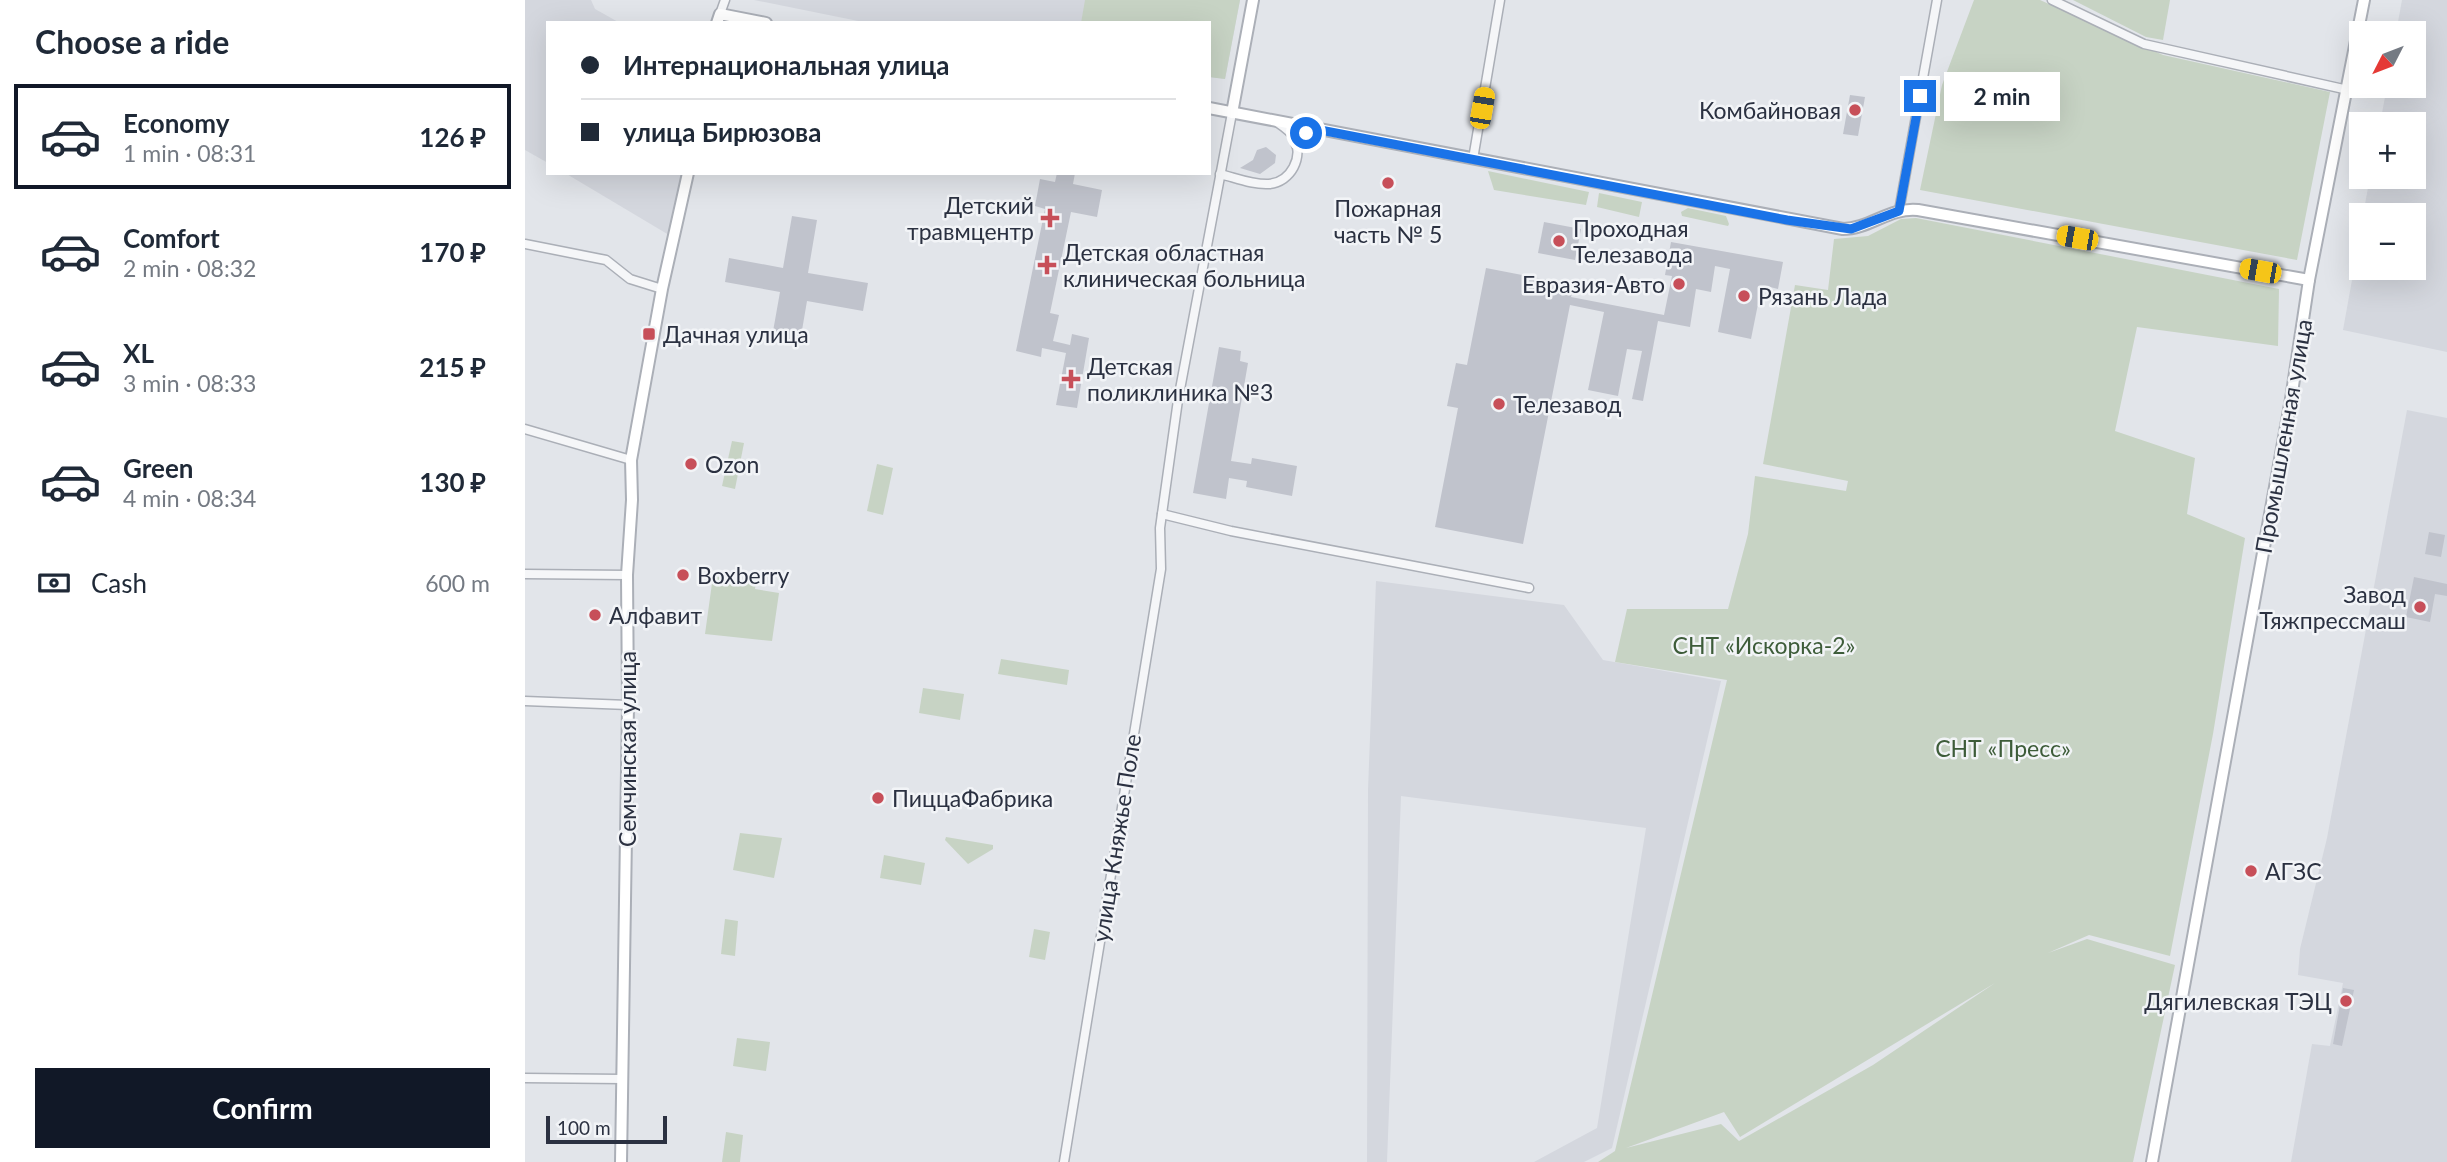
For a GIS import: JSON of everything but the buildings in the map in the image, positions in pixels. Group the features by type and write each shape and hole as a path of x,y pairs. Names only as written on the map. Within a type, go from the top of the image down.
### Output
{"street":[{"path":"725,0 718,18 747,21"},
{"path":"1253,0 1220,174 1255,183 1278,182 1293,168 1297,159 1296,145 1289,131 1277,122"},
{"path":"1473,159 1500,0"},
{"path":"1899,211 1937,0"},
{"path":"2052,0 2144,44 2348,90"},
{"name":"Промышленная улица","path":"2152,1162 2287,423 2309,280 2364,0"},
{"path":"1211,108 1843,229 1860,227 1899,211 1917,210 2309,280"},
{"path":"1296,145 1301,137 1315,129"},
{"name":"улица Княжье Поле","path":"1066,1162 1161,569 1162,514 1178,400 1220,174"},
{"name":"Семчинская улица","path":"621,1162 628,705 627,575 632,500 631,460 662,289 688,175"},
{"path":"525,244 606,260 630,279 662,289"},
{"path":"525,429 631,460"},
{"path":"1162,514 1231,531 1529,588"},
{"path":"525,574 627,575"},
{"path":"525,701 628,705"},
{"path":"525,1078 622,1079"}],"shaded area":[{"path":"525,0 591,0 595,9 616,21 546,21 546,162 525,150"},
{"path":"754,0 1240,0 1225,79 1211,77 1211,21 858,21"},
{"path":"2402,0 2447,0 2447,352 2343,330 2352,280 2426,280 2426,203 2365,203 2368,189 2426,189 2426,112 2382,112 2385,98 2426,98 2426,21 2398,21"},
{"path":"568,175 682,175 669,235"},
{"path":"2407,410 2447,418 2447,1162 2291,1162 2312,1044 2330,1046 2343,983 2298,975 2300,949 2327,838"},
{"path":"1376,581 1564,605 1603,660 1721,681 1612,1148 1584,1162 1534,1162 1597,1128 1646,828 1401,796 1387,1162 1367,1162 1368,790"}],"green space":[{"path":"1085,0 1240,0 1225,79 1211,77 1211,21 1081,21"},
{"path":"1974,0 2040,0 2163,55 2330,92 2297,260 1920,190 1942,85"},
{"path":"2073,0 2170,0 2163,40 2146,37"},
{"path":"1488,171 1589,192 1586,205 1494,190"},
{"path":"1599,193 1642,202 1639,217 1597,207"},
{"path":"1688,208 1726,216 1729,224 1728,226 1682,216 1681,212"},
{"name":"СНТ «Пресс»","path":"1916,218 2279,289 2278,346 2137,327 2115,431 2195,458 2187,514 2245,538 2213,734 2170,956 2089,935 2048,953 2087,939 2175,965 2133,1162 1598,1162 1615,1151 1727,680 1615,662 1627,609 1728,609 1748,534 1755,476 1846,491 1848,481 1763,464 1795,285 1828,290 1834,239 1868,236 1901,219","holes":["1995,983 1873,1065 1739,1141 1721,1124 1626,1148 1724,1112 1740,1137"]},
{"path":"732,441 744,443 735,489 722,486"},
{"path":"877,464 893,468 883,515 867,511"},
{"path":"713,576 756,582 755,589 779,593 772,641 705,634"},
{"path":"1001,659 1069,670 1067,685 998,674"},
{"path":"923,688 964,694 960,720 919,713"},
{"path":"740,833 782,838 774,878 733,870"},
{"path":"946,837 993,845 993,849 968,864 945,840"},
{"path":"884,855 925,863 921,885 880,878"},
{"path":"725,919 738,921 735,956 721,954"},
{"path":"1034,929 1050,932 1045,960 1029,957"},
{"path":"737,1038 770,1042 766,1071 733,1066"},
{"path":"726,1132 743,1135 740,1162 722,1162"}],"place":[{"name":"Комбайновая","path":"1855,110"},
{"name":"Пожарная часть № 5","path":"1388,183"},
{"name":"Детский травмцентр","path":"1050,218"},
{"name":"Проходная Телезавода","path":"1559,241"},
{"name":"Детская областная клиническая больница","path":"1047,265"},
{"name":"Евразия-Авто","path":"1679,284"},
{"name":"Рязань Лада","path":"1744,296"},
{"name":"Дачная улица","path":"649,334"},
{"name":"Детская поликлиника №3","path":"1071,379"},
{"name":"Телезавод","path":"1499,404"},
{"name":"Ozon","path":"691,464"},
{"name":"Boxberry","path":"683,575"},
{"name":"Завод Тяжпрессмаш","path":"2420,607"},
{"name":"Алфавит","path":"595,615"},
{"name":"ПиццаФабрика","path":"878,798"},
{"name":"АГЗС","path":"2251,871"},
{"name":"Дягилевская ТЭЦ","path":"2346,1001"}],"route":[{"path":"1306,133 1315,129 1787,220 1851,229 1899,211 1920,96"}],"park label":[{"name":"СНТ «Искорка-2»","path":"1764,645"}]}
